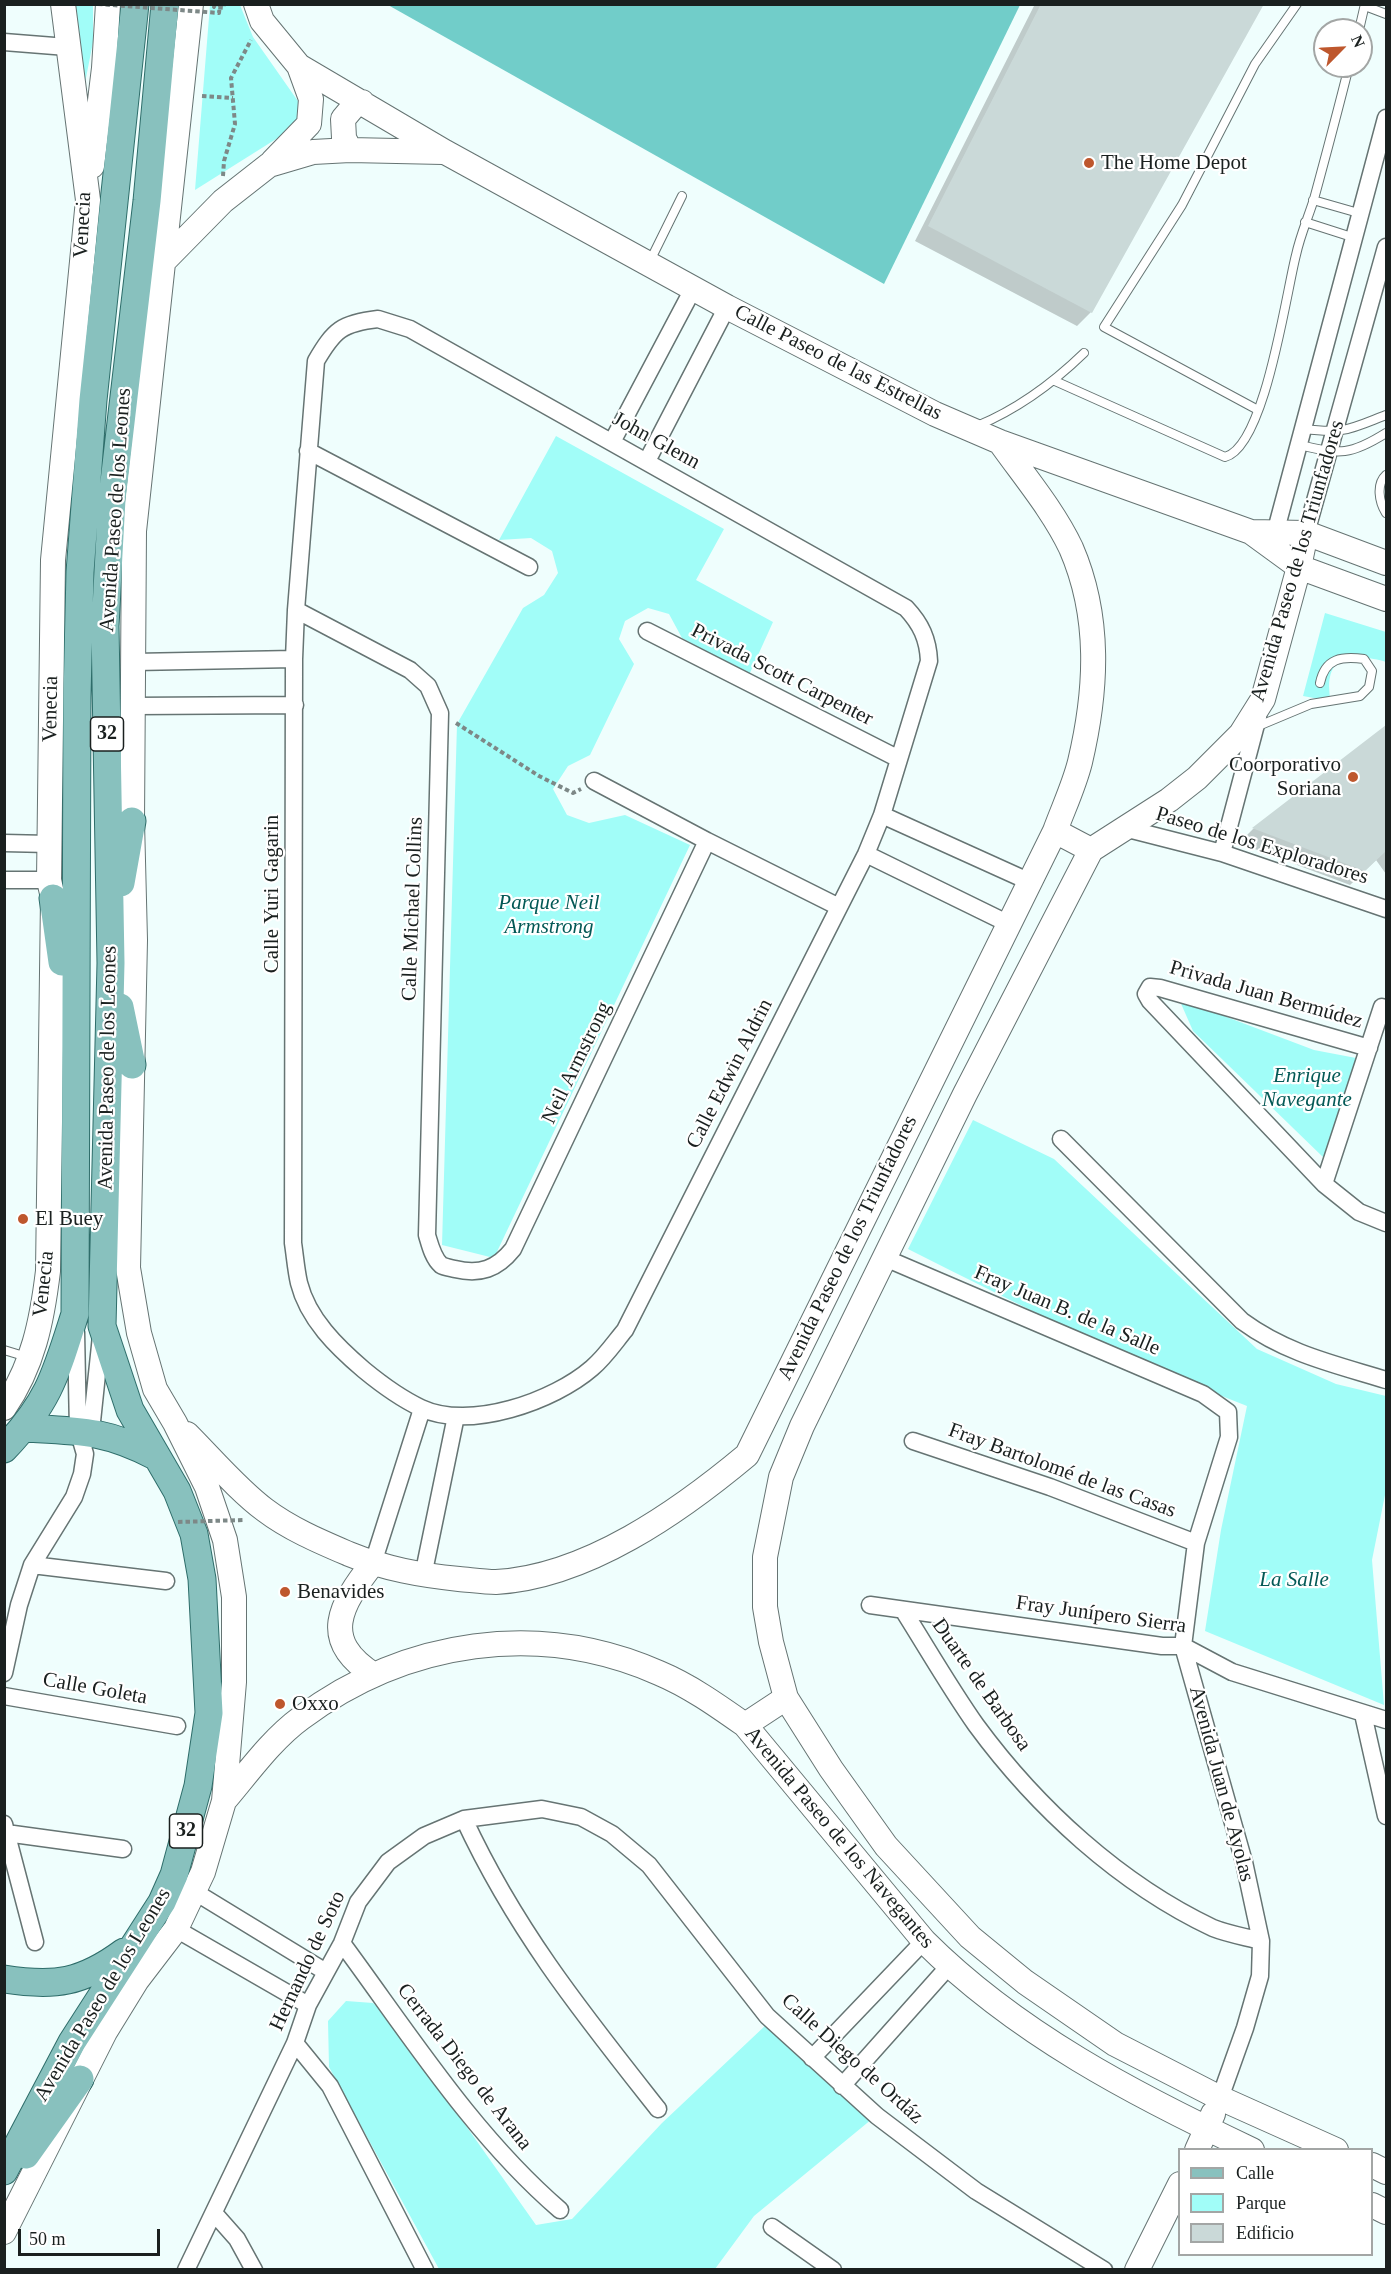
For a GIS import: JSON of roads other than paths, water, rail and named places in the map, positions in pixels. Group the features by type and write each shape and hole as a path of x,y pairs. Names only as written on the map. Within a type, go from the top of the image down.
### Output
{"main road":[{"name":"Avenida Paseo de los Leones","path":"4,1449 24,1428 49,1392 75,1314 76,697 80,572 93,400 135,4"},
{"name":"Avenida Paseo de los Leones","path":"4,2171 72,2042 156,1913 174,1875 198,1786 208,1713 202,1579 194,1534 177,1491 130,1410 102,1326 110,956 105,626 112,510 147,201 165,4"},
{"path":"132,820 110,956 132,1065"},
{"path":"51,889 76,1052"},
{"path":"24,1428 128,1442 155,1456"},
{"path":"4,1979 39,1985 81,1978 107,1965 135,1944"},
{"path":"4,2178 45,2130 81,2079"}],"street":[{"name":"Venecia","path":"4,1408 16,1391 31,1358 43,1317 48,1271 51,889 49,844 53,560 88,200 63,4"},
{"path":"88,200 104,68 108,4"},
{"name":"Calle Paseo de las Estrellas","path":"256,4 262,21 299,66 445,152 648,265 935,414 1000,442 1274,540 1306,533 1386,563"},
{"path":"4,2232 81,2079 125,1998 176,1929 195,1892 224,1802 234,1682 234,1597 225,1540 207,1487 155,1389 139,1333 128,1268 135,940 132,820 134,531 183,96 207,6"},
{"path":"4,42 67,47"},
{"path":"268,165 309,124 311,99 299,66"},
{"path":"350,150 344,138 343,119 354,106 362,102"},
{"name":"Avenida Paseo de los Triunfadores","path":"1274,540 1355,238 1382,153 1386,118"},
{"name":"Calle Paseo de las Estrellas","path":"164,261 223,201 268,165 314,152 350,150 445,152"},
{"name":"Avenida Paseo de los Triunfadores","path":"786,1698 771,1642 765,1607 765,1557 781,1477 802,1426 965,1094 1091,850 1169,800 1205,771 1241,734 1263,699 1306,533 1386,247"},
{"path":"612,442 693,289"},
{"path":"647,461 727,307"},
{"name":"John Glenn","path":"350,322 378,319 410,329 906,608 924,632"},
{"name":"Calle Yuri Gagarin","path":"350,322 330,337 316,361 296,610 293,1243 300,1285 317,1320 337,1347 374,1379 430,1411"},
{"name":"Avenida Paseo de los Triunfadores","path":"175,1423 264,1510 315,1540 373,1563 423,1576 495,1582 544,1573 598,1554 671,1513 708,1488 747,1455 1007,923 1055,831 1080,763 1095,640 1087,589 1070,546 1045,505 1000,442"},
{"path":"308,452 529,567"},
{"path":"1274,540 1299,567 1386,599"},
{"name":"Calle Michael Collins","path":"296,610 410,670 428,686 440,713 427,1235 433,1253 442,1265 461,1270"},
{"name":"Privada Scott Carpenter","path":"646,631 897,758"},
{"name":"Calle Edwin Aldrin","path":"430,1411 456,1416 526,1405 560,1390 593,1367 625,1330 866,854 882,815 897,758 929,661 924,632"},
{"path":"134,662 294,659"},
{"path":"1222,853 1263,699"},
{"path":"133,706 295,705"},
{"path":"594,781 707,842 839,907"},
{"path":"882,815 1028,881"},
{"name":"Paseo de los Exploradores","path":"1124,828 1222,853 1386,909"},
{"path":"1055,831 1091,850"},
{"name":"Neil Armstrong","path":"461,1270 490,1269 502,1262 513,1249 707,842"},
{"path":"4,843 49,844"},
{"path":"866,854 1007,923"},
{"path":"4,880 51,889"},
{"name":"Privada Juan Bermúdez","path":"1370,1048 1150,987 1146,994 1149,1001 1324,1184 1370,1048 1382,1007"},
{"path":"1061,1139 1242,1321 1267,1339 1294,1353 1386,1380"},
{"path":"1324,1184 1359,1212 1386,1223"},
{"name":"Fray Juan B. de la Salle","path":"885,1258 1203,1394 1228,1412"},
{"path":"75,1314 84,1436"},
{"path":"4,1673 19,1605 32,1565 79,1486 84,1436 102,1326"},
{"path":"374,1675 356,1663 346,1649 341,1633 342,1610 352,1589 373,1563 430,1411"},
{"name":"Avenida Juan de Ayolas","path":"1202,2139 1220,2098 1245,2028 1260,1976 1261,1941 1244,1862 1183,1646 1196,1543 1229,1437 1228,1412"},
{"path":"423,1576 456,1416"},
{"name":"Fray Bartolomé de las Casas","path":"913,1441 1050,1487 1196,1543"},
{"path":"747,1455 781,1477"},
{"path":"32,1565 166,1581"},
{"name":"Fray Junípero Sierra","path":"870,1605 1162,1646 1183,1646 1232,1672 1386,1720"},
{"name":"Duarte de Barbosa","path":"903,1610 976,1725 1017,1775 1077,1836 1154,1895 1215,1929 1261,1941"},
{"name":"Avenida Paseo de los Navegantes","path":"224,1802 277,1740 299,1719 331,1697 374,1675 457,1648 522,1641 601,1652 660,1673 711,1700 745,1725 924,1941 949,1966 1072,2056 1202,2139 1243,2148"},
{"name":"Calle Goleta","path":"4,1696 177,1726"},
{"path":"745,1725 786,1698"},
{"name":"Avenida Paseo de los Navegantes","path":"786,1698 831,1769 886,1846 970,1937 1025,1982 1115,2044 1220,2098 1332,2148"},
{"path":"1363,1713 1386,1816"},
{"name":"Hernando de Soto","path":"186,2270 295,2043 308,2005 342,1943 358,1902 388,1862 424,1836 464,1819 542,1809 581,1817"},
{"name":"Calle Diego de Ordáz","path":"581,1817 612,1834 649,1865 767,2016 877,2116 976,2191 1104,2270"},
{"path":"464,1819 506,1903 562,1988 658,2109"},
{"path":"35,1942 5,1829 123,1849"},
{"path":"195,1892 326,1972"},
{"path":"176,1929 308,2005"},
{"path":"812,2058 924,1941"},
{"name":"Cerrada Diego de Arana","path":"342,1943 466,2112 507,2161 561,2210"},
{"path":"843,2086 949,1966"},
{"path":"295,2043 330,2086 425,2270"},
{"path":"1137,2270 1178,2186"},
{"path":"214,2213 237,2239 254,2270"},
{"path":"772,2227 833,2270"}],"lane":[{"path":"1258,410 1104,327 1182,205 1255,64 1297,4"},
{"path":"1365,5 1386,14"},
{"path":"1055,381 1225,458 1232,456 1244,441 1258,410 1286,316 1295,257 1346,78"},
{"path":"648,265 682,196"},
{"path":"1313,200 1362,214"},
{"path":"1305,222 1355,238"},
{"path":"971,429 1001,416 1055,381 1084,353"},
{"path":"1386,414 1386,432 1356,450 1329,453 1302,437 1350,430 1386,414"},
{"path":"1386,474 1382,478 1379,489 1382,506 1386,513"},
{"path":"1256,727 1311,704 1360,696 1369,687 1372,672 1364,659 1345,656 1333,661 1322,670 1320,683"},
{"path":"4,1350 31,1358"}],"place":[{"name":"The Home Depot","path":"1089,163"},
{"name":"Coorporativo Soriana","path":"1353,777"},
{"name":"El Buey","path":"23,1219"},
{"name":"Benavides","path":"285,1592"},
{"name":"Oxxo","path":"280,1704"}],"park label":[{"name":"Parque Neil Armstrong","path":"549,915"},
{"name":"Enrique Navegante","path":"1307,1088"},
{"name":"La Salle","path":"1294,1580"}]}
